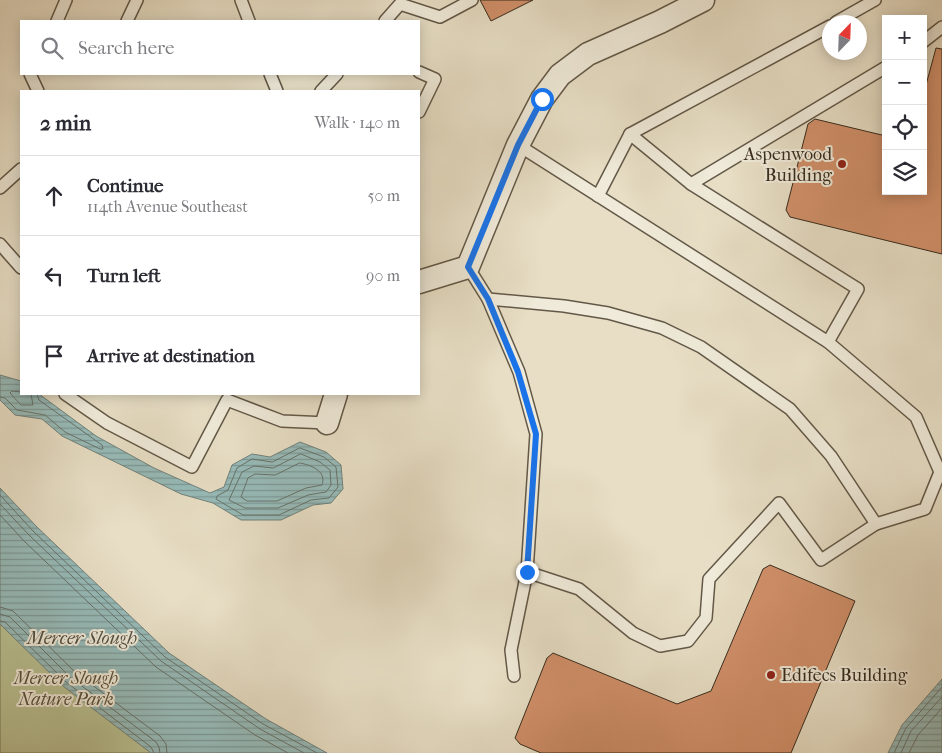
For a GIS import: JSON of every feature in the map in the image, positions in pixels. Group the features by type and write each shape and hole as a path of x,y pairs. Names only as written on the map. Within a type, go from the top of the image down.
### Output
{"street":[{"path":"420,282 468,267 518,145 542,99 560,75 588,54 660,22 703,0"},
{"path":"328,423 336,395"}],"lane":[{"path":"57,20 66,0"},
{"path":"127,20 137,0"},
{"path":"241,0 249,20"},
{"path":"386,20 400,2 440,17 472,0"},
{"path":"848,15 875,0"},
{"path":"927,39 942,27"},
{"path":"598,196 630,134 822,30"},
{"path":"691,184 882,69"},
{"path":"420,72 435,79 420,110"},
{"path":"30,75 38,90"},
{"path":"270,75 277,90"},
{"path":"322,90 336,75"},
{"path":"630,134 691,184 858,289 828,342"},
{"path":"518,145 828,342 916,417 940,472 925,509 876,524 821,560 779,503 709,579 706,618 688,641 660,646 633,633 579,589 527,572"},
{"path":"0,188 20,170"},
{"path":"0,244 20,267"},
{"path":"468,267 488,299 518,372 536,434 527,572 511,650 514,676"},
{"path":"488,299 608,312 662,328 701,347 790,409 831,456 876,524"},
{"path":"66,395 107,423 192,467 227,400 282,421 328,423"}],"green space":[{"name":"Mercer Slough","path":"0,542 252,753 0,753"}],"water":[{"path":"0,375 20,381 20,395 40,395 96,436 154,468 210,493 224,487 232,465 252,454 270,457 300,442 326,452 341,465 343,489 331,503 313,505 281,520 241,520 213,503 181,494 62,436 42,419 15,415 0,400"},
{"name":"Mercer Slough","path":"0,488 37,527 169,653 266,719 327,753 151,753 63,686 0,624"},
{"path":"942,679 942,753 888,753 902,725"}],"building":[{"path":"480,0 533,0 491,21"},
{"name":"Aspenwood Building","path":"936,48 942,49 942,254 790,217 786,210 808,124 815,119 882,135 882,195 927,195 927,81"},
{"name":"Edifecs Building","path":"770,565 855,601 791,753 541,753 520,744 515,738 547,658 553,653 677,704 711,691 763,569"}],"place":[{"name":"Aspenwood Building","path":"842,164"},
{"name":"Edifecs Building","path":"771,675"}],"route":[{"path":"527,572 536,434 518,372 488,299 468,267 518,145 542,99"}],"park label":[{"name":"Mercer Slough Nature Park","path":"66,688"}]}
